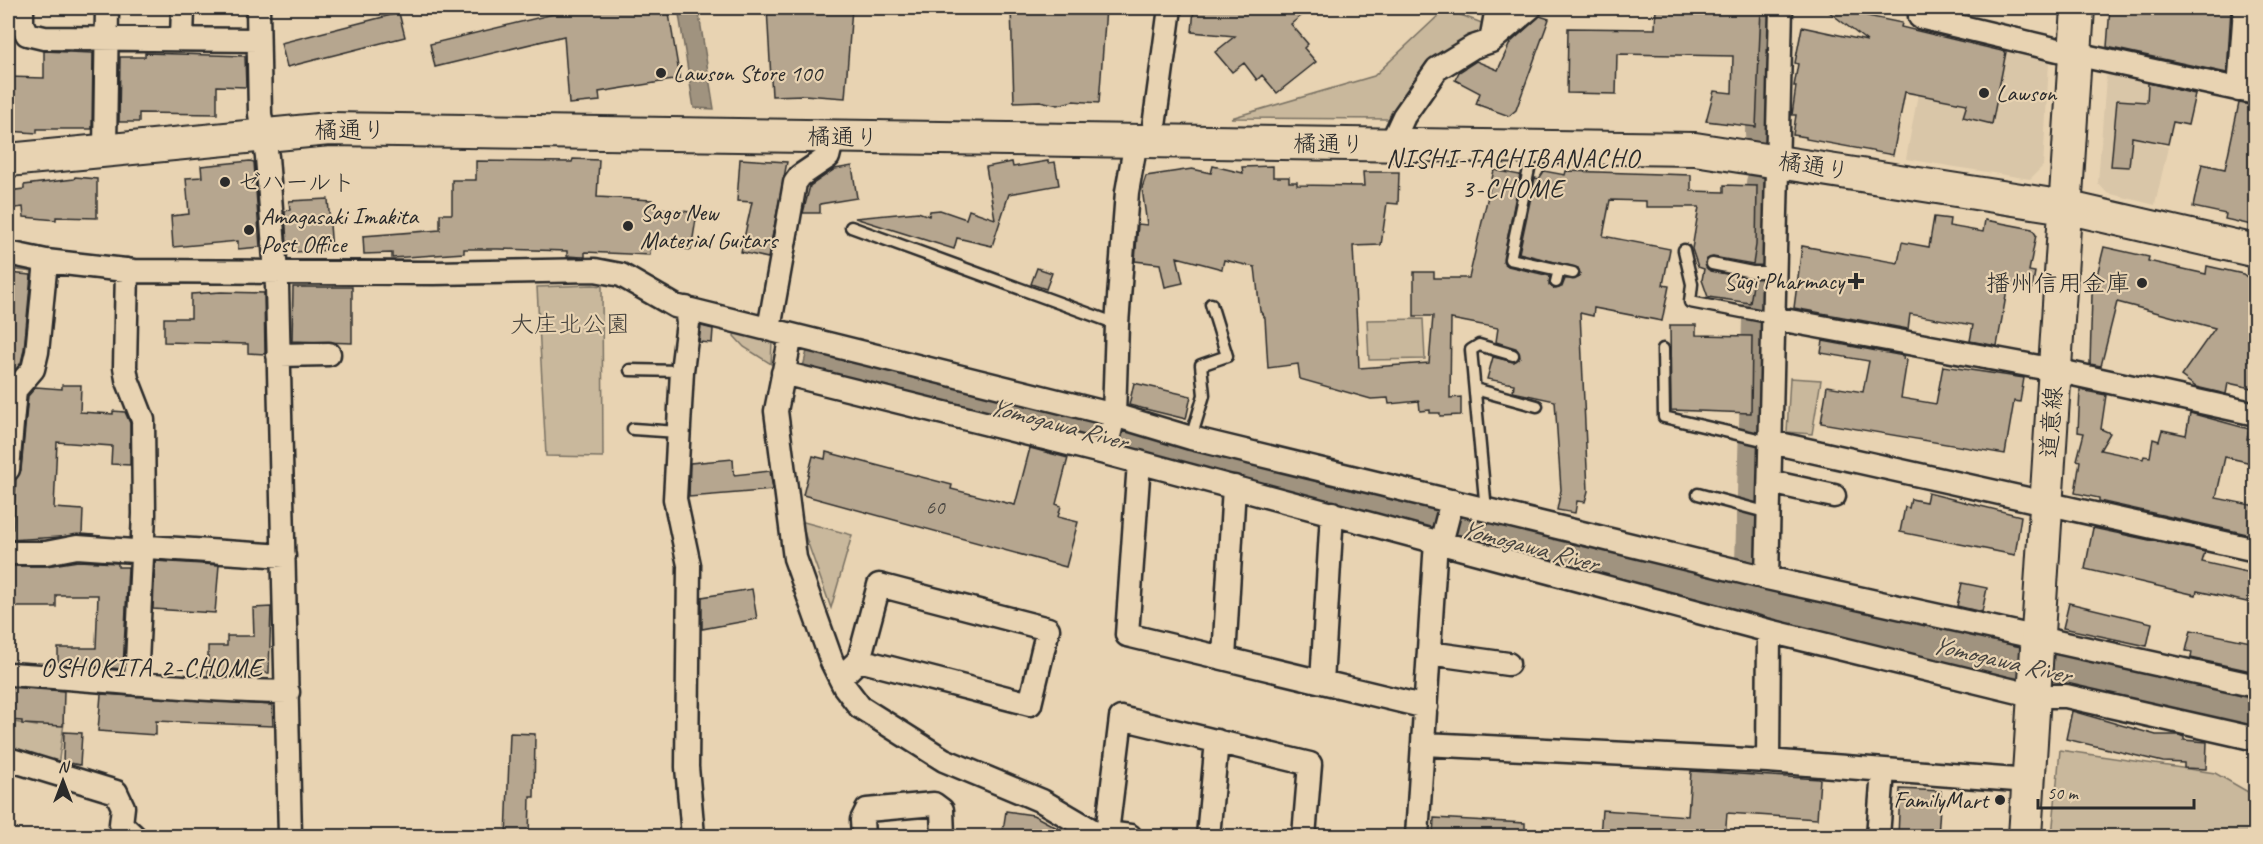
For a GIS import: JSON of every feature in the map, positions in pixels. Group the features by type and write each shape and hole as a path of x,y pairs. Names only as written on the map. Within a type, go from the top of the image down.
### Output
{"street":[{"path":"22,8 22,24 27,34 44,38 258,40"},
{"path":"105,148 107,8"},
{"path":"182,38 183,8"},
{"path":"258,8 260,114 264,134 276,272 290,837"},
{"path":"1106,449 1113,418 1117,324 1127,192 1144,141 1170,8"},
{"path":"1491,40 1497,8"},
{"path":"1391,144 1404,116 1437,69 1473,47 1491,40 1530,8"},
{"path":"1767,578 1760,512 1770,482 1762,440 1766,317 1765,272 1776,160 1781,8"},
{"path":"1920,8 1920,17 2075,54 2248,91 2245,8"},
{"name":"道意線","path":"2025,837 2078,8"},
{"name":"橘通り","path":"8,160 105,148 329,129 1695,148 2065,207 2256,251"},
{"path":"769,329 795,183 800,176 828,156 833,137"},
{"path":"8,253 46,268 127,277 276,272 595,270 621,275 687,314 769,329 1191,438 1767,578 2256,686"},
{"path":"8,469 15,390 28,377 35,360 46,268"},
{"path":"127,277 125,367 127,379 143,420 142,549 136,684"},
{"path":"687,314 675,499 689,566 687,767 693,837"},
{"path":"1766,317 2055,370 2256,414"},
{"path":"791,335 776,411 795,558 840,678 860,707 944,759 1042,801 1093,831 1130,837"},
{"path":"278,355 329,354"},
{"path":"783,374 1106,449 1139,462 1441,539 1769,631 2256,740"},
{"path":"1762,440 2256,550"},
{"path":"1139,462 1127,635 1426,707"},
{"path":"1770,482 1834,496"},
{"path":"1224,658 1234,487"},
{"path":"1417,837 1429,653 1441,539 1452,503"},
{"path":"1322,682 1332,513"},
{"path":"8,553 46,553 76,547 284,556"},
{"path":"840,678 859,660 879,585 1048,629 1030,704 859,660"},
{"path":"1768,761 1769,631"},
{"path":"1429,653 1508,664"},
{"path":"8,674 288,692"},
{"path":"1107,835 1121,717 1310,764 1305,837"},
{"path":"1208,837 1217,741"},
{"path":"1424,744 1768,761 2029,781"},
{"path":"8,759 116,792 123,807 121,824 134,837"},
{"path":"1878,837 1883,771"},
{"path":"863,837 862,820 867,810 934,804 942,810 943,837"}],"lane":[{"path":"1534,146 1510,259 1573,273"},
{"path":"852,227 1117,324"},
{"path":"1684,250 1692,284 1689,302 1766,317"},
{"path":"1712,264 1765,272"},
{"path":"1556,282 1559,270"},
{"path":"1191,438 1204,395 1201,365 1227,356 1211,304"},
{"path":"1486,510 1471,350 1479,345 1513,355"},
{"path":"1663,349 1664,417 1762,440"},
{"path":"630,370 682,371"},
{"path":"1474,389 1537,406"},
{"path":"633,429 678,432"},
{"path":"1698,494 1760,512"}],"shaded area":[{"path":"1979,42 2043,56 2049,63 2043,166 2030,179 1906,159 1918,94 1965,104"},
{"path":"2111,71 2168,84 2155,143 2168,147 2155,205 2107,193 2098,183 2106,77"}],"green space":[{"path":"1453,12 1487,25 1484,38 1395,119 1231,118 1374,76 1439,15"},
{"name":"大庄北公園","path":"602,286 603,457 546,456 537,287"},
{"path":"1423,319 1425,359 1369,360 1367,320"},
{"path":"736,328 763,336 772,342 771,364 744,347 734,336"},
{"path":"1790,378 1821,380 1812,434 1787,432"},
{"path":"800,521 852,535 831,608"},
{"path":"8,721 37,726 37,722 64,723 58,766 8,752"},
{"path":"2060,750 2215,773 2255,796 2255,836 2052,836"}],"water":[{"path":"678,8 698,8 714,109 694,108"},
{"path":"8,264 55,272 265,279 267,284 139,284 8,269"},
{"name":"Yomogawa River","path":"808,347 1754,585 2012,645 2068,653 2232,693 2255,701 2255,733 2066,683 2010,677 1853,640 1162,457 803,367"}],"building":[{"path":"562,8 668,8 680,79 599,92 600,101 569,104 564,36 435,67 430,44 562,12"},
{"path":"767,8 852,8 845,98 804,95 772,96"},
{"path":"1011,8 1106,8 1099,103 1073,101 1058,105 1040,101 1014,102"},
{"path":"1194,8 1311,8 1291,24 1308,44 1304,48 1316,62 1277,93 1262,75 1257,80 1244,63 1232,72 1215,52 1235,36 1192,32"},
{"path":"1656,8 1761,8 1756,127 1706,121 1714,91 1732,93 1733,56 1617,54 1616,94 1567,93 1568,28 1655,29"},
{"path":"1824,8 1867,8 1867,16 1902,23 1901,27 2006,52 1992,124 1963,117 1967,104 1905,92 1893,155 1793,135 1796,115 1792,115 1796,86 1794,86 1798,64 1795,63 1802,27 1867,41"},
{"path":"2110,8 2231,9 2227,73 2107,47"},
{"path":"399,13 405,37 287,67 281,43"},
{"path":"1540,16 1549,19 1516,110 1509,116 1476,104 1480,93 1455,80 1459,72 1476,61 1498,70 1510,43"},
{"path":"44,51 93,53 92,129 37,129 37,133 8,131 8,77 44,78"},
{"path":"145,53 245,56 246,87 217,86 217,114 139,113 139,122 119,122 120,57 145,57"},
{"path":"2148,83 2195,94 2188,125 2173,122 2168,144 2132,137 2129,167 2111,166 2117,100 2147,102"},
{"path":"2239,103 2256,106 2256,226 2225,219 2226,214 2193,207 2202,164 2225,169"},
{"path":"573,159 599,160 597,197 652,200 652,207 697,213 691,250 651,244 650,255 585,252 585,257 582,257 567,256 567,251 498,249 464,249 464,253 392,258 392,253 364,254 363,236 440,230 440,214 452,214 452,180 476,180 476,161 572,162"},
{"path":"740,159 787,162 768,258 741,252 752,202 737,201"},
{"path":"1048,161 1048,163 1055,162 1059,185 1009,194 992,246 957,238 954,249 855,218 918,212 929,216 930,211 940,210 966,219 969,210 995,219 986,167 1012,162 1013,167"},
{"path":"254,162 260,247 238,249 238,241 173,247 171,216 189,214 186,178 202,177 201,166"},
{"path":"852,166 857,198 820,204 820,213 803,213 810,186 835,169"},
{"path":"1213,166 1243,173 1242,167 1273,166 1273,177 1289,177 1289,182 1297,182 1297,185 1364,186 1363,172 1399,172 1398,204 1387,203 1381,245 1353,246 1359,368 1429,363 1433,316 1414,316 1414,272 1434,272 1434,278 1469,278 1494,170 1520,175 1503,262 1508,266 1550,276 1549,285 1555,289 1562,287 1565,279 1578,278 1580,274 1578,268 1519,253 1535,178 1539,179 1544,171 1565,175 1566,171 1691,175 1691,191 1724,192 1724,185 1757,186 1756,245 1753,264 1713,257 1707,259 1705,263 1710,271 1754,279 1750,303 1708,297 1702,280 1704,269 1698,267 1692,249 1699,207 1646,207 1646,201 1610,200 1603,236 1670,249 1663,285 1669,286 1662,321 1594,308 1593,316 1580,313 1588,491 1585,502 1577,501 1575,513 1557,510 1561,490 1555,401 1513,392 1514,384 1487,379 1493,357 1514,362 1520,357 1516,348 1496,342 1498,328 1451,319 1450,398 1461,397 1461,415 1440,416 1440,413 1430,413 1430,410 1420,411 1419,401 1389,404 1388,398 1371,399 1300,379 1298,364 1268,368 1265,318 1260,311 1255,267 1224,260 1222,269 1177,257 1183,283 1165,287 1160,264 1135,261 1138,224 1147,225 1142,188 1146,176 1192,169 1211,173"},
{"path":"75,177 97,179 97,218 56,217 56,220 24,217 23,207 8,209 8,191 24,189 24,185 74,179"},
{"path":"328,199 332,250 293,252 292,245 287,245 285,211 290,210 289,201"},
{"path":"1934,217 1950,219 1949,226 1983,232 1985,220 2032,229 2036,235 2029,271 2035,272 2032,289 2008,285 1997,346 1970,341 1973,325 1910,314 1908,329 1794,308 1802,246 1898,263 1902,242 1929,247"},
{"path":"2104,247 2149,257 2148,261 2206,274 2207,266 2243,274 2252,281 2249,285 2256,290 2256,389 2228,383 2226,394 2196,387 2181,376 2215,328 2117,302 2101,366 2090,364 2092,295"},
{"path":"1037,268 1052,273 1046,289 1031,284"},
{"path":"8,273 31,275 24,350 21,363 8,378"},
{"path":"293,287 352,287 352,343 292,341"},
{"path":"264,293 265,354 248,353 248,344 164,342 164,318 191,318 191,294"},
{"path":"1670,325 1696,325 1696,335 1752,336 1751,413 1671,410"},
{"path":"701,326 713,329 712,343 699,342"},
{"path":"1823,341 1904,356 1903,359 1907,360 1901,398 1936,404 1943,366 2024,378 2020,402 2014,401 2005,454 1821,423 1827,386 1863,392 1869,361 1821,353"},
{"path":"1134,383 1191,396 1186,419 1129,405"},
{"path":"62,385 81,385 80,412 113,414 113,411 125,412 130,423 130,465 111,464 112,446 57,442 54,508 83,510 82,534 94,535 9,540 9,529 13,529 16,480 21,470 28,396 36,387 62,389"},
{"path":"2080,390 2106,395 2101,429 2110,433 2100,450 2143,459 2144,456 2150,457 2153,439 2159,441 2162,430 2186,435 2190,413 2249,429 2247,439 2256,440 2256,464 2225,457 2216,498 2256,506 2256,536 2099,501 2099,498 2075,493 2080,461 2077,460 2084,433 2078,432"},
{"path":"1030,448 1068,458 1056,504 1061,506 1058,517 1078,522 1066,567 803,495 813,456 825,459 826,452 952,485 951,489 1015,505"},
{"path":"733,459 734,475 770,471 773,490 689,497 690,463"},
{"path":"1928,493 2021,516 2015,555 1900,532 1905,507 1909,508 1911,499 1926,502"},
{"path":"2093,528 2205,552 2202,562 2256,574 2256,604 2197,591 2196,595 2085,569"},
{"path":"78,561 118,563 118,567 128,567 123,669 58,664 58,648 96,648 98,595 56,595 56,607 8,607 8,566 46,566"},
{"path":"155,561 219,565 215,613 153,609"},
{"path":"1962,583 1987,588 1982,612 1957,606"},
{"path":"752,589 757,619 702,629 702,597"},
{"path":"2069,603 2152,623 2147,646 2063,628"},
{"path":"271,607 269,673 255,673 255,678 208,675 208,646 227,646 227,636 254,636 253,608"},
{"path":"2191,630 2256,643 2256,672 2191,658 2192,652 2186,651"},
{"path":"8,687 64,691 63,726 22,724 22,721 8,720"},
{"path":"101,694 272,705 273,726 156,721 156,735 98,731"},
{"path":"2072,711 2156,735 2179,735 2184,737 2184,740 2207,742 2206,769 2184,768 2184,763 2163,762 2066,739"},
{"path":"64,732 82,733 80,765 63,762"},
{"path":"510,733 535,734 534,797 530,797 529,837 506,837"},
{"path":"1691,771 1820,779 1817,819 1727,813 1725,837 1600,837 1602,810 1688,816"},
{"path":"1900,789 1941,791 1938,837 1898,837"},
{"path":"1006,811 1033,815 1074,837 1002,837"},
{"path":"1434,818 1525,823 1525,837 1433,837"}],"waterway":[{"path":"1764,134 1766,8"},
{"path":"1754,563 1765,183"}],"place":[{"name":"Lawson Store 100","path":"661,73"},
{"name":"Lawson","path":"1984,93"},
{"name":"ゼハールト","path":"225,182"},
{"name":"Sago New Material Guitars","path":"628,226"},
{"name":"Amagasaki Imakita Post Office","path":"249,230"},
{"name":"Sugi Pharmacy","path":"1856,281"},
{"name":"播州信用金庫","path":"2142,283"},
{"name":"FamilyMart","path":"2000,800"}],"district":[{"name":"NISHI-TACHIBANACHO 3-CHOME","path":"1513,173"},
{"name":"OSHOKITA 2-CHOME","path":"152,667"}]}
